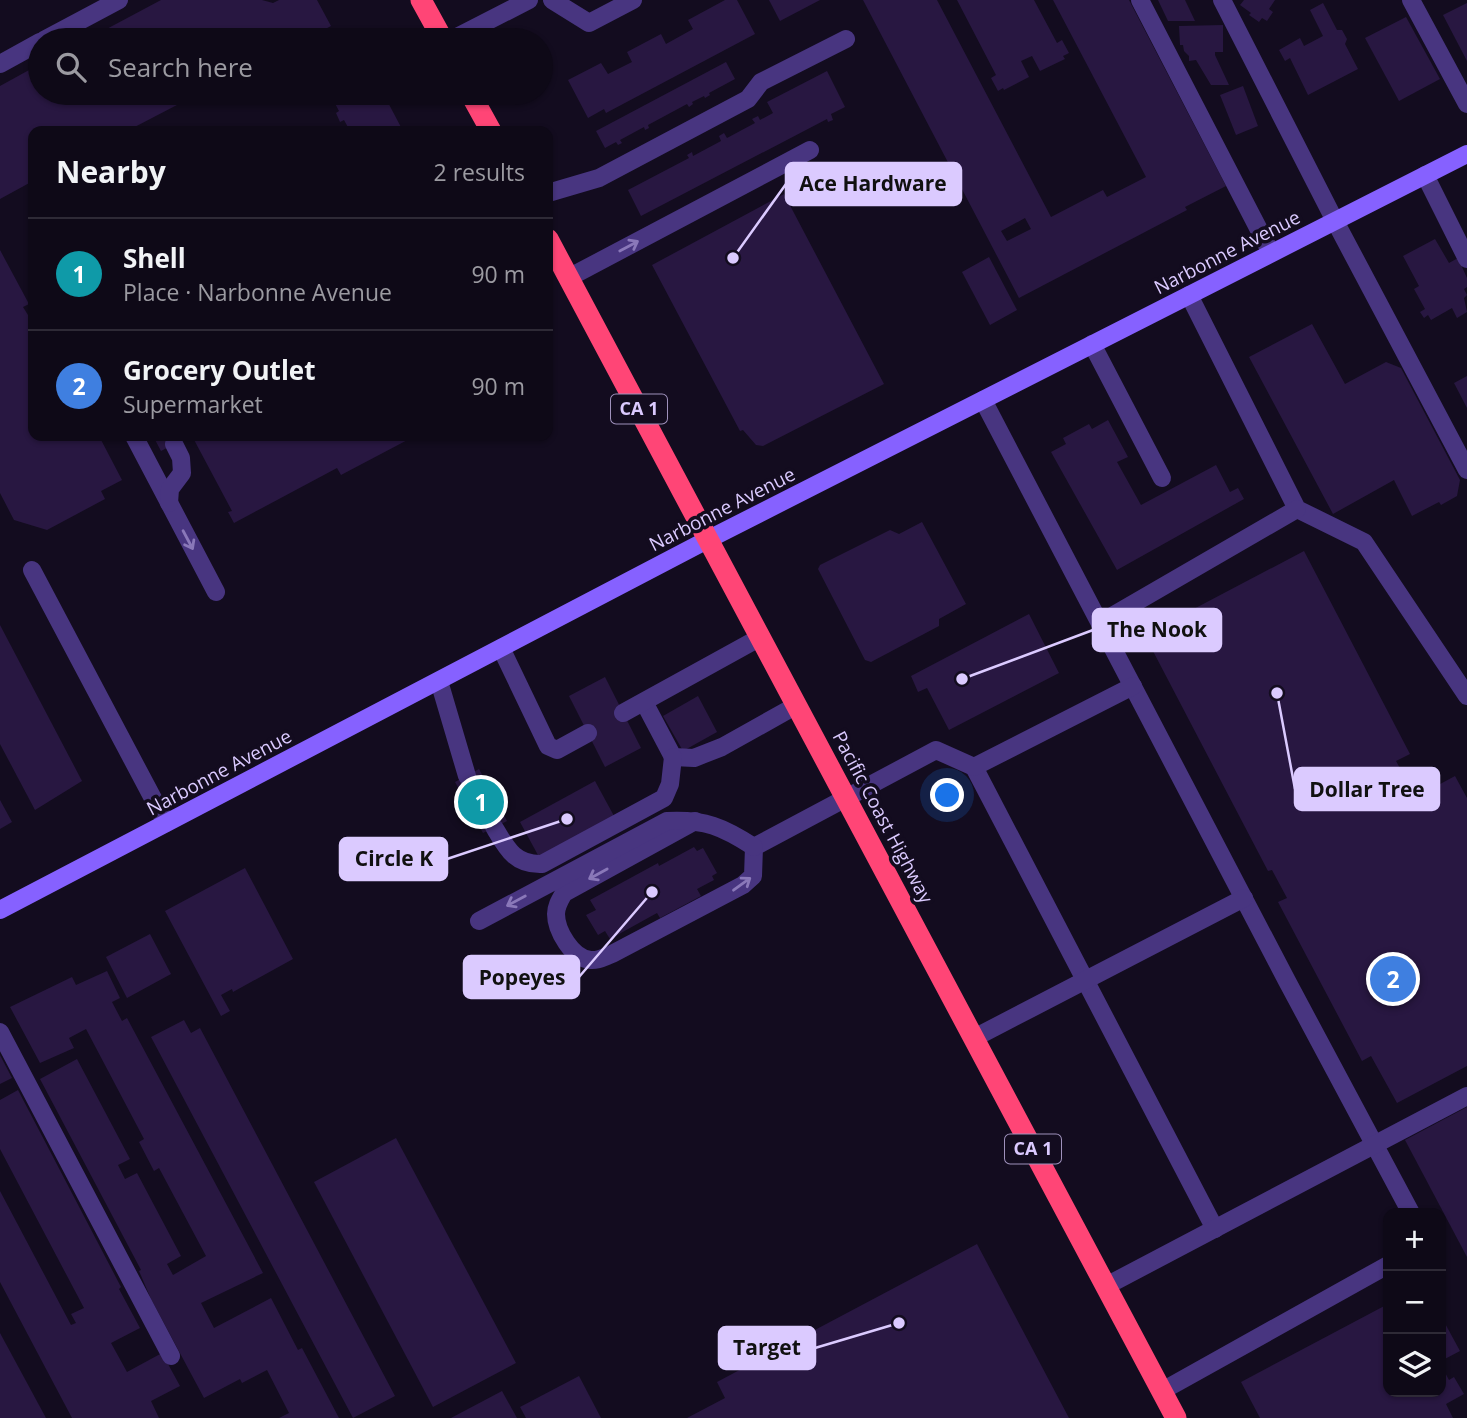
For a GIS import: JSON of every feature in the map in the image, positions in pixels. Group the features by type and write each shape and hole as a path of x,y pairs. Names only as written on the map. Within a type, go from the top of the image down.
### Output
{"highway":[{"path":"421,0 436,28"},
{"path":"477,105 488,126"},
{"name":"Pacific Coast Highway","path":"553,249 1176,1418"}],"main road":[{"name":"Narbonne Avenue","path":"0,910 709,539 1467,153"}],"lane":[{"path":"66,28 119,0"},
{"path":"474,28 529,0"},
{"path":"552,0 589,23 633,0"},
{"path":"1140,0 1271,253"},
{"path":"1222,0 1467,470"},
{"path":"1411,0 1467,104"},
{"path":"553,192 599,178 748,99 761,82 846,39"},
{"path":"0,64 28,49"},
{"path":"568,278 810,150"},
{"path":"1425,175 1467,259"},
{"path":"1189,295 1297,509 1364,541 1467,696"},
{"path":"1091,344 1162,478"},
{"path":"983,400 1408,1208"},
{"path":"137,441 216,592"},
{"path":"169,503 170,489 182,473 181,458 174,444"},
{"path":"1100,623 1297,509"},
{"path":"32,570 166,823"},
{"path":"623,713 761,637"},
{"path":"501,648 548,746 557,750 588,733"},
{"path":"439,681 467,776"},
{"path":"974,767 1133,686"},
{"path":"495,827 508,852 520,861 542,864 664,798 670,784 673,757 644,702"},
{"path":"673,757 694,758 722,747 797,705"},
{"path":"754,847 936,750 974,767 1215,1229"},
{"path":"479,920 667,821 712,823 754,847"},
{"path":"695,821 564,893 556,912 557,921 562,935 580,957 590,960 612,954 743,886 753,876 754,847"},
{"path":"974,1038 1244,898"},
{"path":"0,1032 171,1356"},
{"path":"1106,1286 1467,1096"},
{"path":"1162,1391 1383,1268"}],"building":[{"path":"161,0 262,0 273,3 279,0 317,0 331,26 327,28 108,28"},
{"path":"725,0 737,0 755,34 606,113 604,109 588,118 568,80 601,63 608,74 632,62 627,52 661,34 666,44 693,29 688,20"},
{"path":"769,0 820,0 780,21"},
{"path":"863,0 937,0 1051,217 1103,190 1107,197 1146,177 1053,0 1129,0 1226,186 1185,207 1187,210 1019,298","holes":["1025,218 1031,229 1007,241 1001,231"]},
{"path":"957,0 1034,0 1057,43 1062,40 1069,53 1063,56 1065,59 1040,71 1032,56 1021,61 1029,77 998,91 991,78 996,75"},
{"path":"1158,0 1185,0 1195,21 1168,21"},
{"path":"1244,0 1275,0 1269,9 1273,12 1267,21 1262,18 1259,22 1240,5"},
{"path":"1323,3 1337,30 1342,30 1347,39 1345,44 1358,69 1308,95 1290,58 1285,61 1279,50 1300,38 1304,46 1323,36 1310,10"},
{"path":"1467,3 1467,61 1443,15"},
{"path":"1406,17 1440,79 1399,101 1365,38"},
{"path":"1223,25 1223,52 1215,52 1215,55 1229,85 1211,85 1196,60 1189,61 1183,45 1180,45 1179,26"},
{"path":"726,62 735,79 705,98 704,96 692,102 689,107 687,104 648,125 649,128 645,130 644,127 620,140 622,143 618,145 616,142 605,148 596,131"},
{"path":"28,71 28,105 177,105 137,126 28,126 28,184 0,199 0,86"},
{"path":"827,71 845,107 831,114 833,120 828,122 827,119 641,216 628,190 689,158 687,155 692,152 693,156 721,141 719,136 724,133 727,138 755,123 752,119 758,116 760,120 773,113 767,102"},
{"path":"1243,86 1258,126 1236,135 1220,95"},
{"path":"336,105 389,105 400,126 347,126 344,120 340,122 336,113 339,111"},
{"path":"784,194 884,384 763,446 756,445 743,430 740,431 652,265"},
{"path":"1435,239 1449,263 1458,258 1467,278 1467,287 1464,289 1467,295 1464,298 1467,312 1457,318 1452,308 1431,320 1428,315 1424,318 1420,312 1425,309 1414,289 1419,286 1403,256"},
{"path":"0,250 28,302 23,307 28,315 28,441 102,441 122,480 101,491 105,499 47,530 14,520 0,493"},
{"path":"989,257 1017,310 990,325 962,272"},
{"path":"1312,324 1345,384 1386,362 1401,368 1460,480 1457,496 1412,516 1394,480 1333,514 1249,357"},
{"path":"1467,376 1467,408 1454,383"},
{"path":"1108,420 1128,457 1117,462 1141,505 1216,465 1230,492 1238,488 1244,499 1117,570 1051,452 1066,444 1063,438 1089,424 1092,429"},
{"path":"156,441 180,441 161,451"},
{"path":"195,441 406,441 341,475 337,468 234,523 228,512 232,511"},
{"path":"922,522 966,604 939,619 939,626 871,662 865,660 818,569 820,565 890,530 899,534"},
{"path":"1304,551 1410,754 1396,761 1416,797 1455,776 1467,798 1467,1066 1397,1103 1371,1056 1362,1061 1278,902 1287,898 1272,870 1268,871 1143,632 1168,620 1169,622"},
{"path":"1029,614 1059,673 949,730 927,688 918,692 911,676"},
{"path":"0,625 82,781 35,810 0,744"},
{"path":"605,677 641,748 605,767 569,696"},
{"path":"698,696 717,732 683,751 663,716"},
{"path":"479,769 507,821 483,833 455,782"},
{"path":"595,781 614,816 539,857 520,822"},
{"path":"0,800 12,822 0,829"},
{"path":"694,847 697,851 703,848 717,873 712,876 714,880 697,889 701,896 660,918 657,913 610,939 605,931 598,935 586,915 596,910 590,900"},
{"path":"245,868 293,959 233,992 232,989 221,995 230,1011 221,1016 165,911"},
{"path":"150,934 171,974 127,998 106,957"},
{"path":"107,971 120,998 112,1002 122,1021 127,1018 263,1273 201,1303 214,1328 271,1298 298,1350 302,1348 339,1418 279,1418 289,1413 267,1370 242,1383 240,1379 204,1398 151,1299 139,1271 141,1270 40,1079 77,1059 130,1159 118,1165 125,1179 137,1173 181,1256 167,1264 173,1275 206,1256 159,1168 154,1171 139,1142 144,1139 86,1029 69,1038 74,1048 40,1063 10,1007 72,977 76,985"},
{"path":"184,1020 191,1033 200,1028 395,1396 353,1418 151,1037"},
{"path":"0,1055 12,1078 0,1084"},
{"path":"18,1090 140,1328 111,1343 127,1372 162,1353 180,1386 151,1401 159,1418 72,1418 0,1282 0,1191 71,1325 76,1323 71,1314 84,1308 0,1149 0,1100"},
{"path":"1467,1107 1467,1257 1446,1217 1446,1208 1441,1208 1405,1140"},
{"path":"396,1138 516,1363 433,1407 314,1182"},
{"path":"977,1244 1069,1418 687,1418 725,1398 717,1382"},
{"path":"1383,1307 1383,1397 1446,1397 1446,1374 1449,1380 1454,1377 1464,1394 1446,1404 1453,1418 1260,1418 1241,1382"},
{"path":"1446,1325 1460,1351 1446,1358"},
{"path":"0,1333 46,1418 0,1418"},
{"path":"579,1376 601,1418 526,1418 520,1407"},
{"path":"502,1391 517,1418 451,1418"}],"place":[{"name":"Ace Hardware","path":"733,258"},
{"name":"The Nook","path":"962,679"},
{"name":"Dollar Tree","path":"1277,693"},
{"name":"Shell","path":"481,802"},
{"name":"Circle K","path":"567,819"},
{"name":"Popeyes","path":"652,892"},
{"name":"Grocery Outlet","path":"1393,979"},
{"name":"Target","path":"899,1323"}]}
